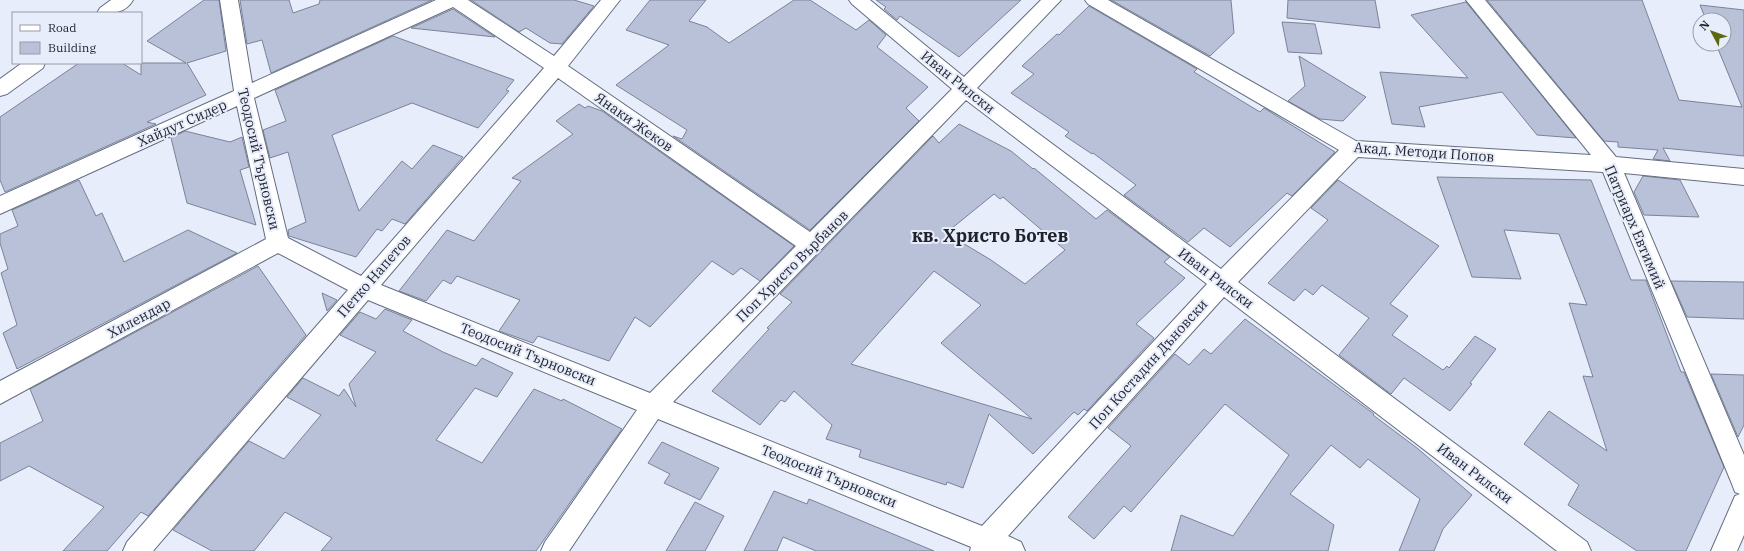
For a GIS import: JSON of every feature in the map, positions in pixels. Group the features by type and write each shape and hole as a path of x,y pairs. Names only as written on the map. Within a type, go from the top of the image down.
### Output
{"street":[{"path":"107,12 124,0"},
{"name":"Теодосий Търновски","path":"229,0 244,95 278,243 364,288 654,405 985,546 1012,551"},
{"name":"Хайдут Сидер","path":"0,205 452,0"},
{"name":"Янаки Жеков","path":"455,0 556,67 812,246"},
{"name":"Петко Напетов","path":"136,551 556,67 611,0"},
{"name":"Иван Рилски","path":"858,0 965,89 1578,551"},
{"name":"Поп Христо Върбанов","path":"554,551 654,405 812,246 1052,0"},
{"name":"Акад. Методи Попов","path":"1094,0 1353,149 1610,164 1744,177"},
{"name":"Патриарх Евтимий","path":"1475,0 1610,164 1744,484"},
{"path":"0,89 35,64"},
{"name":"Поп Костадин Дъновски","path":"985,546 1222,283 1353,149"},
{"name":"Хилендар","path":"0,393 278,243"},
{"path":"1724,551 1744,505"}],"building":[{"path":"204,0 219,0 226,51 187,63 206,95 147,122 156,124 5,192 0,180 0,117 78,64 124,64 141,75 142,63 186,63 147,41"},
{"path":"240,0 289,0 293,13 319,4 320,0 432,0 271,73 262,40 247,44"},
{"path":"471,0 574,0 594,6 562,44 550,43 526,28 519,32"},
{"path":"650,0 706,0 689,21 707,27 729,43 794,0 810,0 856,30 869,20 886,35 877,47 928,87 906,108 919,121 810,230 673,136 682,139 687,130 616,85 669,45 626,30"},
{"path":"876,0 1021,0 959,57 900,16 897,20 884,9 886,7"},
{"path":"1111,0 1231,0 1234,33 1210,56"},
{"path":"1288,0 1375,0 1380,28 1287,18"},
{"path":"1487,0 1642,0 1679,100 1742,107 1719,52 1732,52 1732,12 1703,12 1700,5 1744,10 1744,156 1663,148 1670,161 1653,159 1658,150 1618,147 1618,142 1604,141"},
{"path":"1466,2 1576,138 1537,135 1502,92 1419,107 1425,127 1392,124 1380,72 1468,78 1411,15"},
{"path":"1089,6 1197,69 1194,72 1260,112 1264,108 1335,152 1292,196 1287,193 1230,247 1204,228 1188,242 1124,195 1136,185 1093,153 1092,154 1065,136 1069,132 1011,93 1034,74 1022,66 1057,34 1059,35"},
{"path":"453,9 495,37 411,28"},
{"path":"1282,22 1315,24 1322,54 1288,52"},
{"path":"393,36 514,80 506,90 509,91 478,128 412,103 332,135 359,211 402,161 412,169 433,145 463,157 405,224 392,219 382,231 377,229 356,257 289,236 288,230 306,222 288,152 270,158 263,130 286,121 275,90"},
{"path":"1299,56 1366,97 1343,121 1320,119 1288,101 1305,86"},
{"path":"579,104 585,108 588,106 602,111 794,246 760,281 741,268 733,275 712,261 650,327 635,317 609,361 538,336 533,343 499,331 520,300 457,276 451,284 443,280 426,301 399,291 447,230 474,241 521,181 512,178 573,134 556,121"},
{"path":"959,124 1011,151 1096,219 1107,210 1170,257 1164,262 1185,278 1136,324 1154,338 1087,411 1084,409 1078,415 1074,412 1033,454 989,414 963,488 947,482 946,485 859,457 861,450 826,439 832,425 794,391 785,402 781,400 760,425 712,391 769,329 767,328 792,302 780,294 933,136 939,143","holes":["994,194 1000,199 1003,197 1065,250 1025,284 991,260 946,233","934,271 981,305 941,343 1032,419 851,364"]},
{"path":"185,131 230,142 242,137 249,167 240,170 256,225 187,203 171,138"},
{"path":"1643,176 1680,180 1699,217 1644,215 1634,192"},
{"path":"1437,177 1591,180 1631,280 1646,280 1681,372 1684,372 1724,467 1686,551 1637,551 1568,505 1579,485 1524,444 1549,411 1607,451 1583,376 1593,377 1569,303 1587,305 1559,234 1504,230 1521,279 1472,277"},
{"path":"79,180 96,216 102,213 124,262 188,230 237,253 17,369 3,333 17,325 1,273 8,269 0,243 0,234 18,226 12,210"},
{"path":"1338,180 1439,246 1390,304 1408,316 1392,335 1443,370 1447,366 1449,368 1475,336 1496,349 1470,383 1472,384 1450,411 1404,378 1391,394 1339,355 1369,318 1322,285 1313,295 1305,289 1294,301 1268,283 1328,220 1311,208"},
{"path":"258,266 306,335 148,516 141,512 107,551 63,551 104,507 29,466 0,481 0,443 43,421 30,389"},
{"path":"1671,281 1744,282 1744,319 1687,317"},
{"path":"322,293 337,300 327,311"},
{"path":"385,309 412,320 403,331 443,352 476,366 482,358 513,373 497,397 475,388 436,440 482,463 534,389 562,401 563,399 622,429 536,551 321,551 332,538 285,512 254,551 212,551 173,530 249,441 284,459 321,415 287,397 303,378 339,396 344,389 356,407 349,384 376,352 340,335 360,312 376,319"},
{"path":"1245,319 1374,414 1373,415 1417,448 1472,495 1443,529 1434,551 1399,551 1420,499 1368,459 1360,468 1331,445 1290,494 1334,525 1328,551 1171,551 1181,515 1233,536 1289,455 1225,404 1131,512 1124,506 1094,539 1068,517 1131,446 1108,428 1175,354 1189,365 1204,349 1211,354"},
{"path":"1711,374 1744,375 1744,425 1738,437"},
{"path":"662,442 719,468 700,500 664,483 670,474 648,463"},
{"path":"774,491 807,504 809,499 934,551 816,551 783,537 777,551 744,551"},
{"path":"695,502 724,516 705,551 666,551"}],"district":[{"name":"кв. Христо Ботев","path":"990,235"}]}
